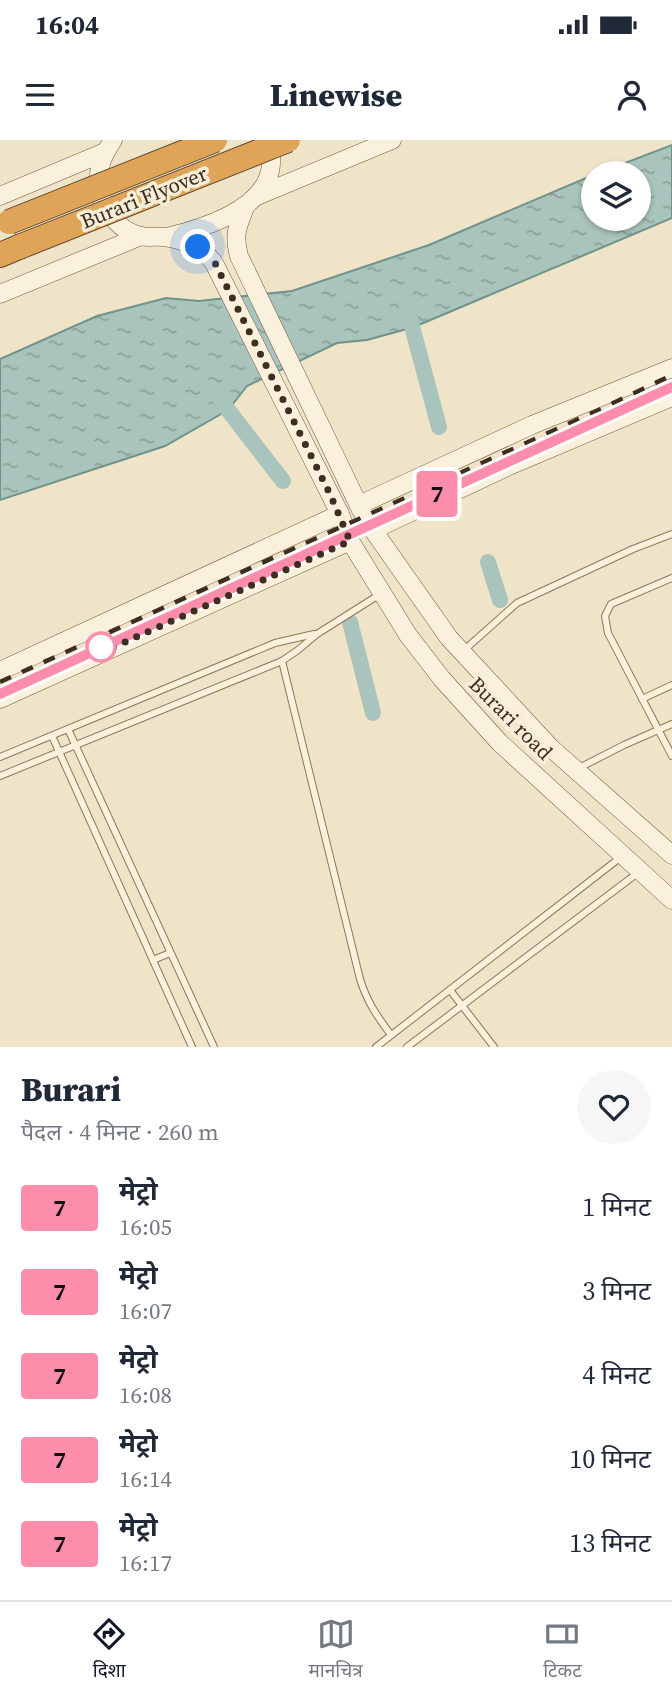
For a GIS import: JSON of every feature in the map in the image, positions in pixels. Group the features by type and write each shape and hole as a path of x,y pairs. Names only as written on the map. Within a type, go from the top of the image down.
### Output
{"highway":[{"name":"Burari Flyover","path":"0,226 215,140"},
{"name":"Burari Flyover","path":"0,255 288,140"}],"main road":[{"path":"251,200 267,179 270,170 272,160 269,140"},
{"path":"109,146 100,166 98,181 106,209 127,230 141,236 167,237 208,225 350,148 392,140"},
{"path":"0,196 109,146"},
{"name":"Burari road","path":"251,200 235,235 239,256 373,530 449,638 551,748 672,855"},
{"path":"0,294 141,236"},
{"name":"Burari road","path":"167,237 198,247 215,263 340,514 350,541 408,635 442,679 500,743 672,900"},
{"path":"359,505 532,425 672,368"},
{"path":"373,530 509,466 672,397"},
{"path":"0,671 340,514"},
{"path":"0,699 350,541"}],"lane":[{"path":"462,652 517,603 633,549 672,534"},
{"path":"671,753 608,633 605,616 611,604 672,578"},
{"path":"0,776 282,660 317,634 382,593"},
{"path":"0,757 275,643 317,634"},
{"path":"282,660 360,979 374,1013 391,1035"},
{"path":"642,699 672,685"},
{"path":"575,770 672,724"},
{"path":"68,729 214,1047"},
{"path":"52,736 192,1047"},
{"path":"376,1047 623,855"},
{"path":"407,1047 641,871"},
{"path":"153,960 170,953"},
{"path":"450,990 494,1047"}],"water":[{"path":"672,145 672,218 651,227 651,161 630,161"},
{"path":"581,180 581,231 641,231 414,327 367,340 337,343 247,386 228,410 165,446 0,500 0,359 97,316 166,298 199,301 292,291 429,245"}],"waterway":[{"path":"407,308 439,427"},
{"path":"217,394 283,481"},
{"path":"488,562 500,600"},
{"path":"350,622 373,713"}],"railway":[{"path":"0,682 672,375"},
{"path":"602,420 672,387"},
{"path":"99,649 564,437"}],"metro line":[{"name":"7","path":"0,694 672,387"}],"route":[{"path":"101,647 114,647 350,541 340,514 215,263 198,247"}]}
